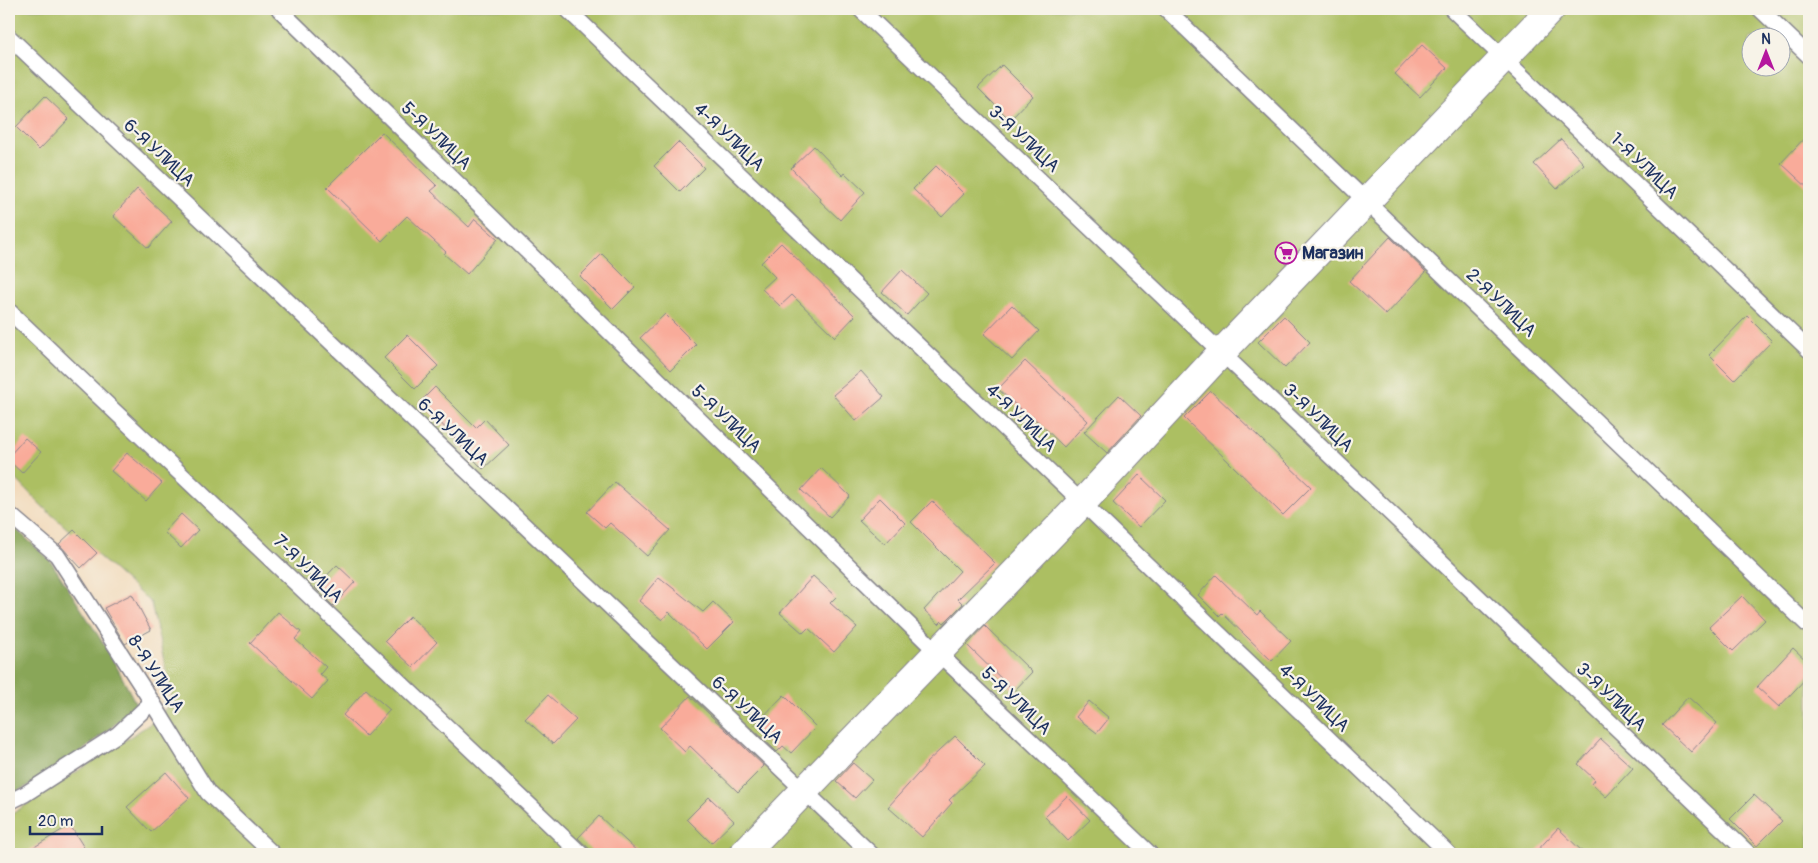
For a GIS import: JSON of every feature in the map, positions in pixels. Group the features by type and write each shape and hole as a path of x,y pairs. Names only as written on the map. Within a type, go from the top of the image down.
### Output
{"street":[{"path":"743,854 1083,502 1222,352 1551,9"}],"lane":[{"name":"5-Я УЛИЦА","path":"279,9 937,652 1150,854"},
{"name":"4-Я УЛИЦА","path":"567,9 1449,854"},
{"name":"3-Я УЛИЦА","path":"860,9 1749,854"},
{"name":"2-Я УЛИЦА","path":"1166,9 1809,626"},
{"name":"1-Я УЛИЦА","path":"1452,9 1809,350"},
{"path":"1760,9 1809,56"},
{"name":"6-Я УЛИЦА","path":"9,37 871,854"},
{"name":"7-Я УЛИЦА","path":"9,311 581,854"},
{"name":"8-Я УЛИЦА","path":"9,514 57,555 208,793 273,854"},
{"path":"9,802 25,794 118,734 152,702"}],"green space":[{"path":"9,9 1809,9 1809,854 9,854 9,816 153,722 167,707 174,706 151,603 42,506 19,482 9,475"},
{"path":"9,523 50,560 110,654 137,706 60,767 26,787 9,794"}],"building":[{"path":"1422,45 1447,68 1420,97 1395,74"},
{"path":"1002,65 1033,96 1010,120 978,88"},
{"path":"45,96 69,119 39,150 16,127"},
{"path":"382,132 437,186 431,191 469,227 475,219 498,239 467,274 444,254 446,252 407,216 382,241 327,187"},
{"path":"1809,133 1809,189 1781,163"},
{"path":"1561,139 1584,164 1557,189 1534,164"},
{"path":"678,142 704,168 680,192 654,166"},
{"path":"814,146 843,176 845,173 865,192 840,220 820,201 821,199 791,168"},
{"path":"936,166 964,194 942,217 913,189"},
{"path":"137,189 172,221 148,248 113,216"},
{"path":"1390,237 1426,272 1386,315 1349,281"},
{"path":"781,243 855,316 835,337 792,295 780,306 762,289 775,277 761,263"},
{"path":"602,254 635,287 613,309 580,276"},
{"path":"902,270 927,293 907,315 882,292"},
{"path":"1012,305 1039,331 1012,360 984,334"},
{"path":"665,314 696,345 671,370 640,338"},
{"path":"1284,316 1310,342 1285,368 1258,342"},
{"path":"1747,316 1772,341 1734,380 1709,355"},
{"path":"407,335 438,366 415,389 384,358"},
{"path":"1025,361 1088,421 1064,447 1032,416 1030,418 998,389"},
{"path":"861,371 884,397 856,421 833,395"},
{"path":"435,387 476,428 485,419 509,445 483,469 420,402"},
{"path":"1211,391 1311,487 1283,515 1184,418"},
{"path":"1119,395 1141,416 1107,453 1084,432"},
{"path":"25,438 41,452 22,473 9,461 9,456"},
{"path":"127,453 162,483 146,501 111,471"},
{"path":"821,468 850,496 830,517 801,490"},
{"path":"1139,475 1165,500 1139,527 1113,503"},
{"path":"615,482 670,530 647,556 610,523 605,528 587,512"},
{"path":"880,498 905,523 885,544 859,520"},
{"path":"932,501 995,563 958,599 963,604 944,623 942,621 939,624 924,610 960,571 911,522"},
{"path":"181,514 198,530 181,548 164,532"},
{"path":"74,530 97,553 81,568 59,544"},
{"path":"337,565 355,582 333,606 315,588"},
{"path":"1216,575 1257,615 1260,611 1291,641 1272,661 1222,613 1219,616 1198,595"},
{"path":"813,576 836,597 830,603 857,627 834,652 808,628 803,633 780,613"},
{"path":"659,577 703,612 713,602 734,622 707,649 669,612 662,620 639,601"},
{"path":"132,594 151,630 125,644 104,608"},
{"path":"1742,596 1765,620 1733,651 1709,627"},
{"path":"278,612 301,632 295,639 326,667 320,674 328,681 312,699 250,643"},
{"path":"410,616 437,642 413,667 385,641"},
{"path":"985,626 1032,672 1014,691 967,645"},
{"path":"1793,648 1809,663 1809,675 1779,707 1757,687"},
{"path":"366,689 390,710 366,736 343,715"},
{"path":"548,695 576,720 553,744 525,719"},
{"path":"784,695 816,727 791,753 783,746 777,752 752,728"},
{"path":"690,696 764,766 738,792 690,746 685,752 660,728"},
{"path":"1688,697 1717,723 1691,752 1662,725"},
{"path":"1089,701 1109,718 1097,733 1076,717"},
{"path":"955,736 985,766 949,800 952,803 922,837 888,807 926,763"},
{"path":"1601,739 1633,768 1606,797 1592,784 1595,780 1578,764"},
{"path":"853,763 872,780 855,798 836,781"},
{"path":"166,772 189,798 151,832 127,807"},
{"path":"1754,795 1782,821 1757,846 1730,819"},
{"path":"1067,796 1090,820 1068,841 1045,817"},
{"path":"709,797 734,821 711,843 687,819"},
{"path":"599,816 640,854 595,854 578,838"},
{"path":"70,825 88,854 23,854"},
{"path":"1558,828 1585,854 1534,854"}],"place":[{"name":"Магазин","path":"1286,253"}]}
